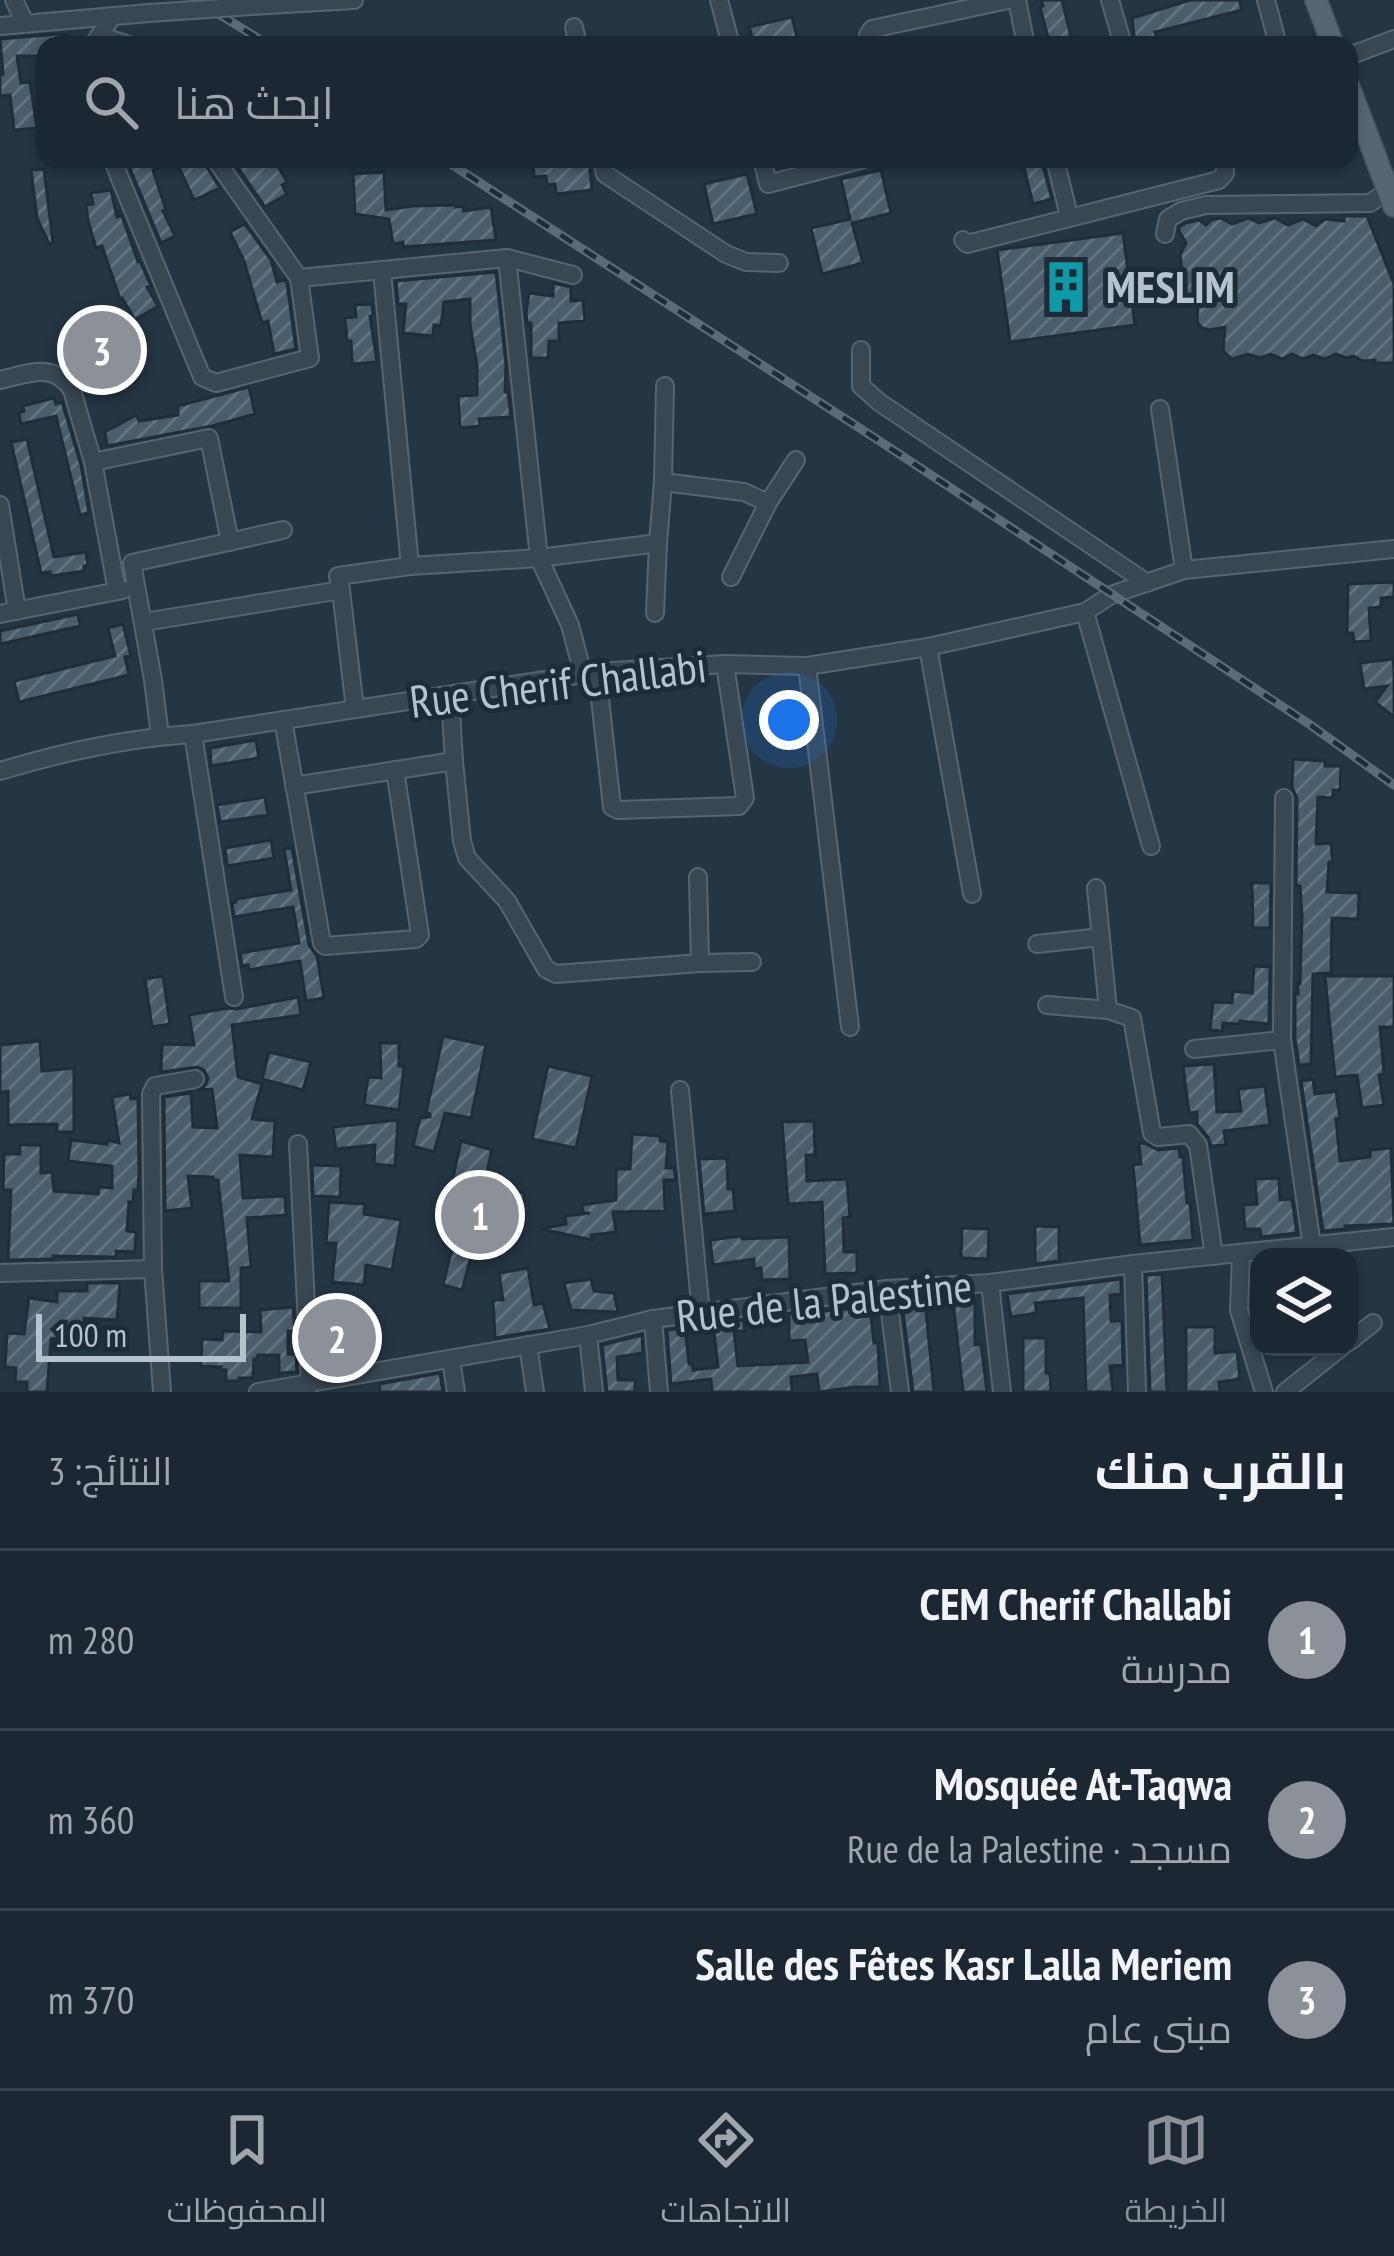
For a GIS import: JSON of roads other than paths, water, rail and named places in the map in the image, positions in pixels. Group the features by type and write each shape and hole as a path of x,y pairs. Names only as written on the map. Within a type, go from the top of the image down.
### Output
{"main road":[{"path":"1316,0 1330,36"},
{"path":"1358,111 1391,198"}],"street":[{"path":"14,0 25,23"},
{"path":"0,26 354,0"},
{"path":"719,0 729,36"},
{"path":"868,36 872,28 1012,0 1023,36"},
{"path":"1110,0 1120,36"},
{"path":"1266,0 1276,36"},
{"path":"100,36 112,17"},
{"path":"1358,53 1394,39"},
{"path":"116,168 202,377 216,383 310,358 298,278 221,168"},
{"path":"603,168 604,174 726,254 746,262 778,263"},
{"path":"764,168 768,184 829,168"},
{"path":"1056,168 1069,217"},
{"path":"963,240 967,244 1219,180 1225,168"},
{"path":"1165,234 1168,218 1206,205 1370,203 1391,198"},
{"path":"298,278 508,258 573,275"},
{"path":"508,258 539,558 590,673 611,807 739,806 745,798 725,664"},
{"path":"382,271 410,566"},
{"path":"861,350 861,386 879,402 1147,583"},
{"path":"0,380 40,371 56,374 72,390 93,462 117,591"},
{"path":"655,614 665,386"},
{"path":"1160,409 1184,570"},
{"path":"93,462 209,438 230,542"},
{"path":"731,577 796,460"},
{"path":"662,482 744,492 768,503"},
{"path":"0,505 9,612 136,587"},
{"path":"160,736 132,563 284,530"},
{"path":"355,709 338,576 658,543"},
{"name":"Rue Cherif Challabi","path":"0,771 160,736 590,673 725,664 807,666 1085,612 1112,595 1184,570 1394,549"},
{"path":"144,622 341,590"},
{"path":"1085,612 1150,846"},
{"path":"928,646 972,894"},
{"path":"807,666 850,1027"},
{"path":"450,695 467,858 506,901 546,969 556,974 752,962"},
{"path":"283,720 322,944 416,939 421,931 395,770"},
{"path":"194,734 234,997"},
{"path":"294,785 454,761"},
{"path":"1283,798 1282,1040 1312,1246"},
{"path":"698,877 700,963"},
{"path":"1096,888 1108,1010"},
{"path":"1037,944 1101,937"},
{"path":"1047,1005 1108,1010 1132,1018 1152,1133 1189,1134 1198,1145 1214,1256"},
{"path":"1194,1049 1282,1040"},
{"path":"162,1392 153,1270 152,1090 195,1079"},
{"path":"680,1090 700,1314"},
{"path":"298,1144 310,1385"},
{"name":"Rue de la Palestine","path":"258,1392 588,1335 653,1319 887,1289 990,1283 1394,1237"},
{"path":"1240,1253 1239,1310 1264,1392"},
{"path":"1132,1264 1137,1392"},
{"path":"0,1273 153,1270"},
{"path":"990,1283 1002,1392"},
{"path":"887,1289 900,1392"},
{"path":"653,1319 659,1392"},
{"path":"1358,1335 1373,1323"},
{"path":"588,1335 594,1392"},
{"path":"528,1345 535,1392"},
{"path":"1285,1392 1331,1356"},
{"path":"451,1360 456,1392"}],"railway":[{"path":"196,0 254,36"},
{"path":"457,168 875,438 1394,785"}],"place":[{"name":"MESLIM","path":"1066,287"},
{"name":"Salle des Fêtes Kasr Lalla Meriem","path":"102,350"},
{"name":"CEM Cherif Challabi","path":"480,1215"},
{"name":"Mosquée At-Taqwa","path":"337,1338"}]}
